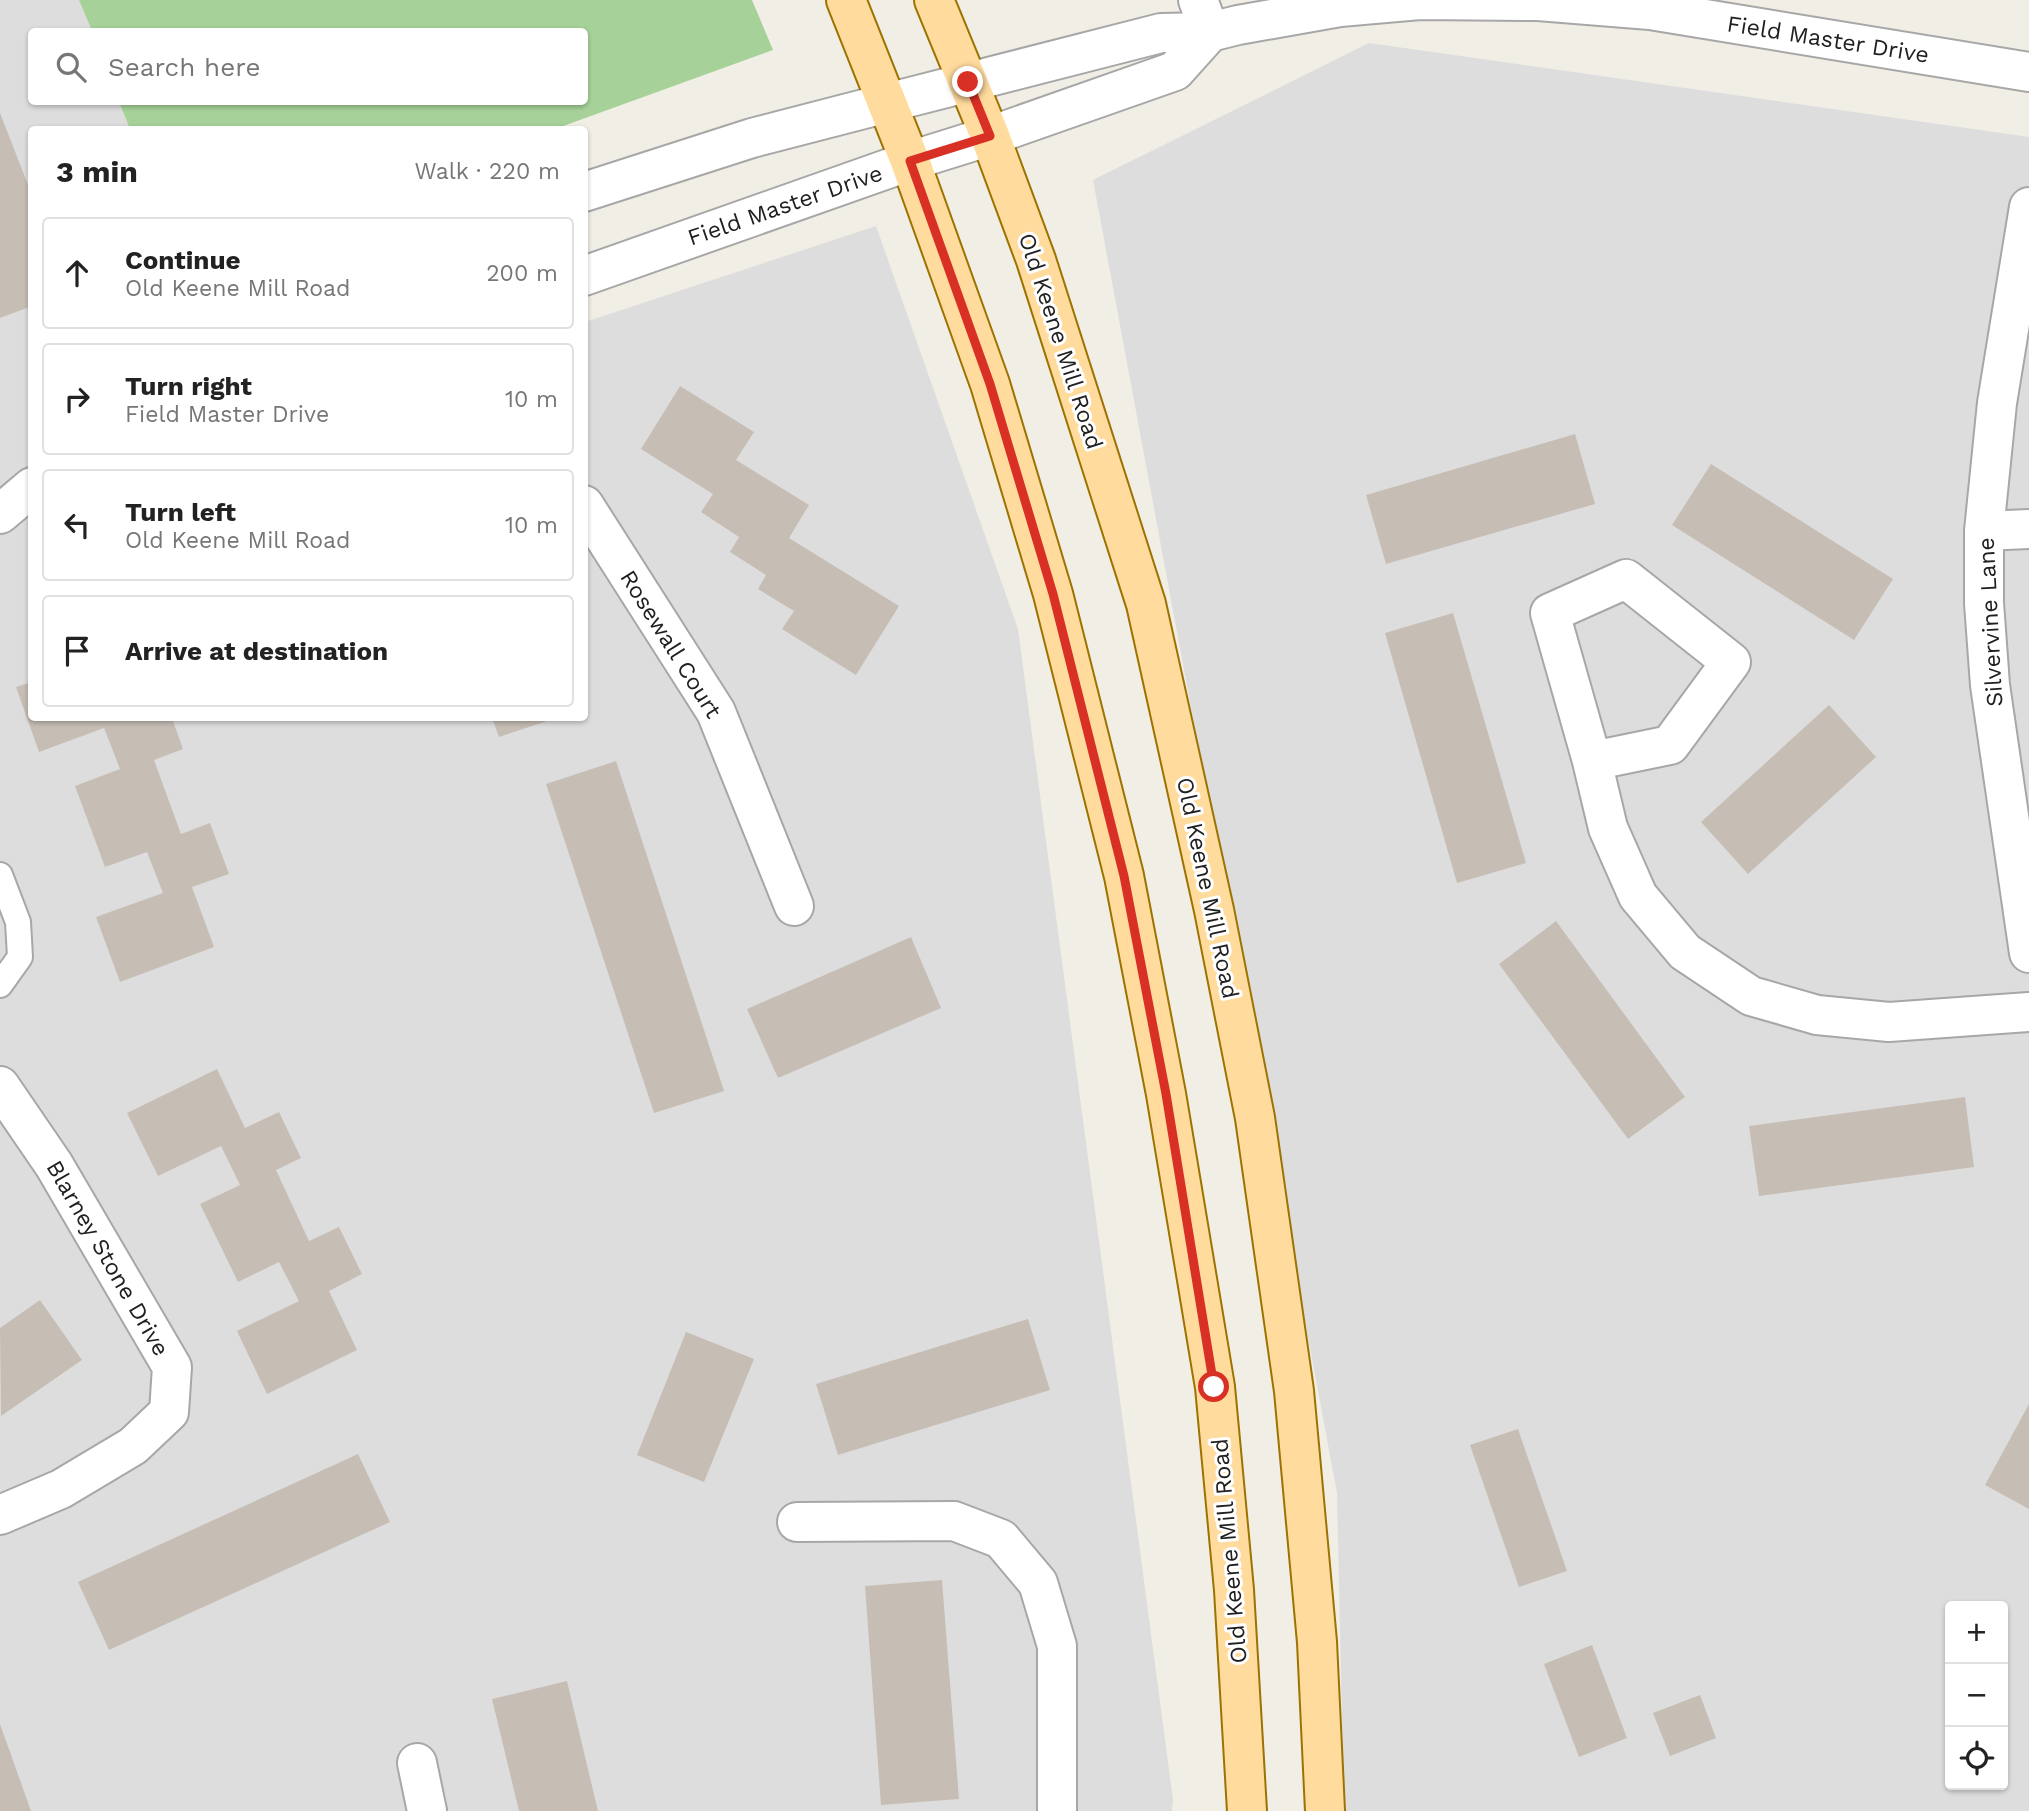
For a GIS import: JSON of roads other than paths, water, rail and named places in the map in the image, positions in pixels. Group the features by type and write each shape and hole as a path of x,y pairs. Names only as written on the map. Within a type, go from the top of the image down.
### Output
{"main road":[{"name":"Old Keene Mill Road","path":"846,0 910,161 990,384 1053,594 1124,876 1166,1094 1214,1387 1234,1590 1247,1811"},
{"name":"Old Keene Mill Road","path":"934,0 990,136 1036,260 1146,604 1214,910 1255,1118 1294,1391 1317,1642 1325,1811"}],"street":[{"name":"Field Master Drive","path":"588,191 752,138 1161,33 1204,16 1238,25 1340,7 1420,0 1538,1 1650,10 2029,72"},
{"name":"Field Master Drive","path":"588,275 1175,71 1204,16"},
{"name":"Silvervine Lane","path":"2029,207 1997,404 1984,531 1984,603 1990,685 2029,953"},
{"path":"0,514 28,490"},
{"name":"Rosewall Court","path":"588,511 716,712 794,906"},
{"path":"1984,531 2029,528"},
{"path":"1592,761 1670,745 1731,662 1626,579 1550,613 1608,828 1638,896 1685,952 1751,996 1817,1015 1889,1022 2029,1012"},
{"name":"Blarney Stone Drive","path":"0,1086 54,1165 172,1367 169,1412 133,1446 61,1489 0,1515"},
{"path":"797,1522 954,1521 1001,1539 1038,1583 1057,1646 1057,1811"},
{"path":"417,1763 427,1811"}],"lane":[{"path":"0,875 18,922 20,957 0,985"}]}
